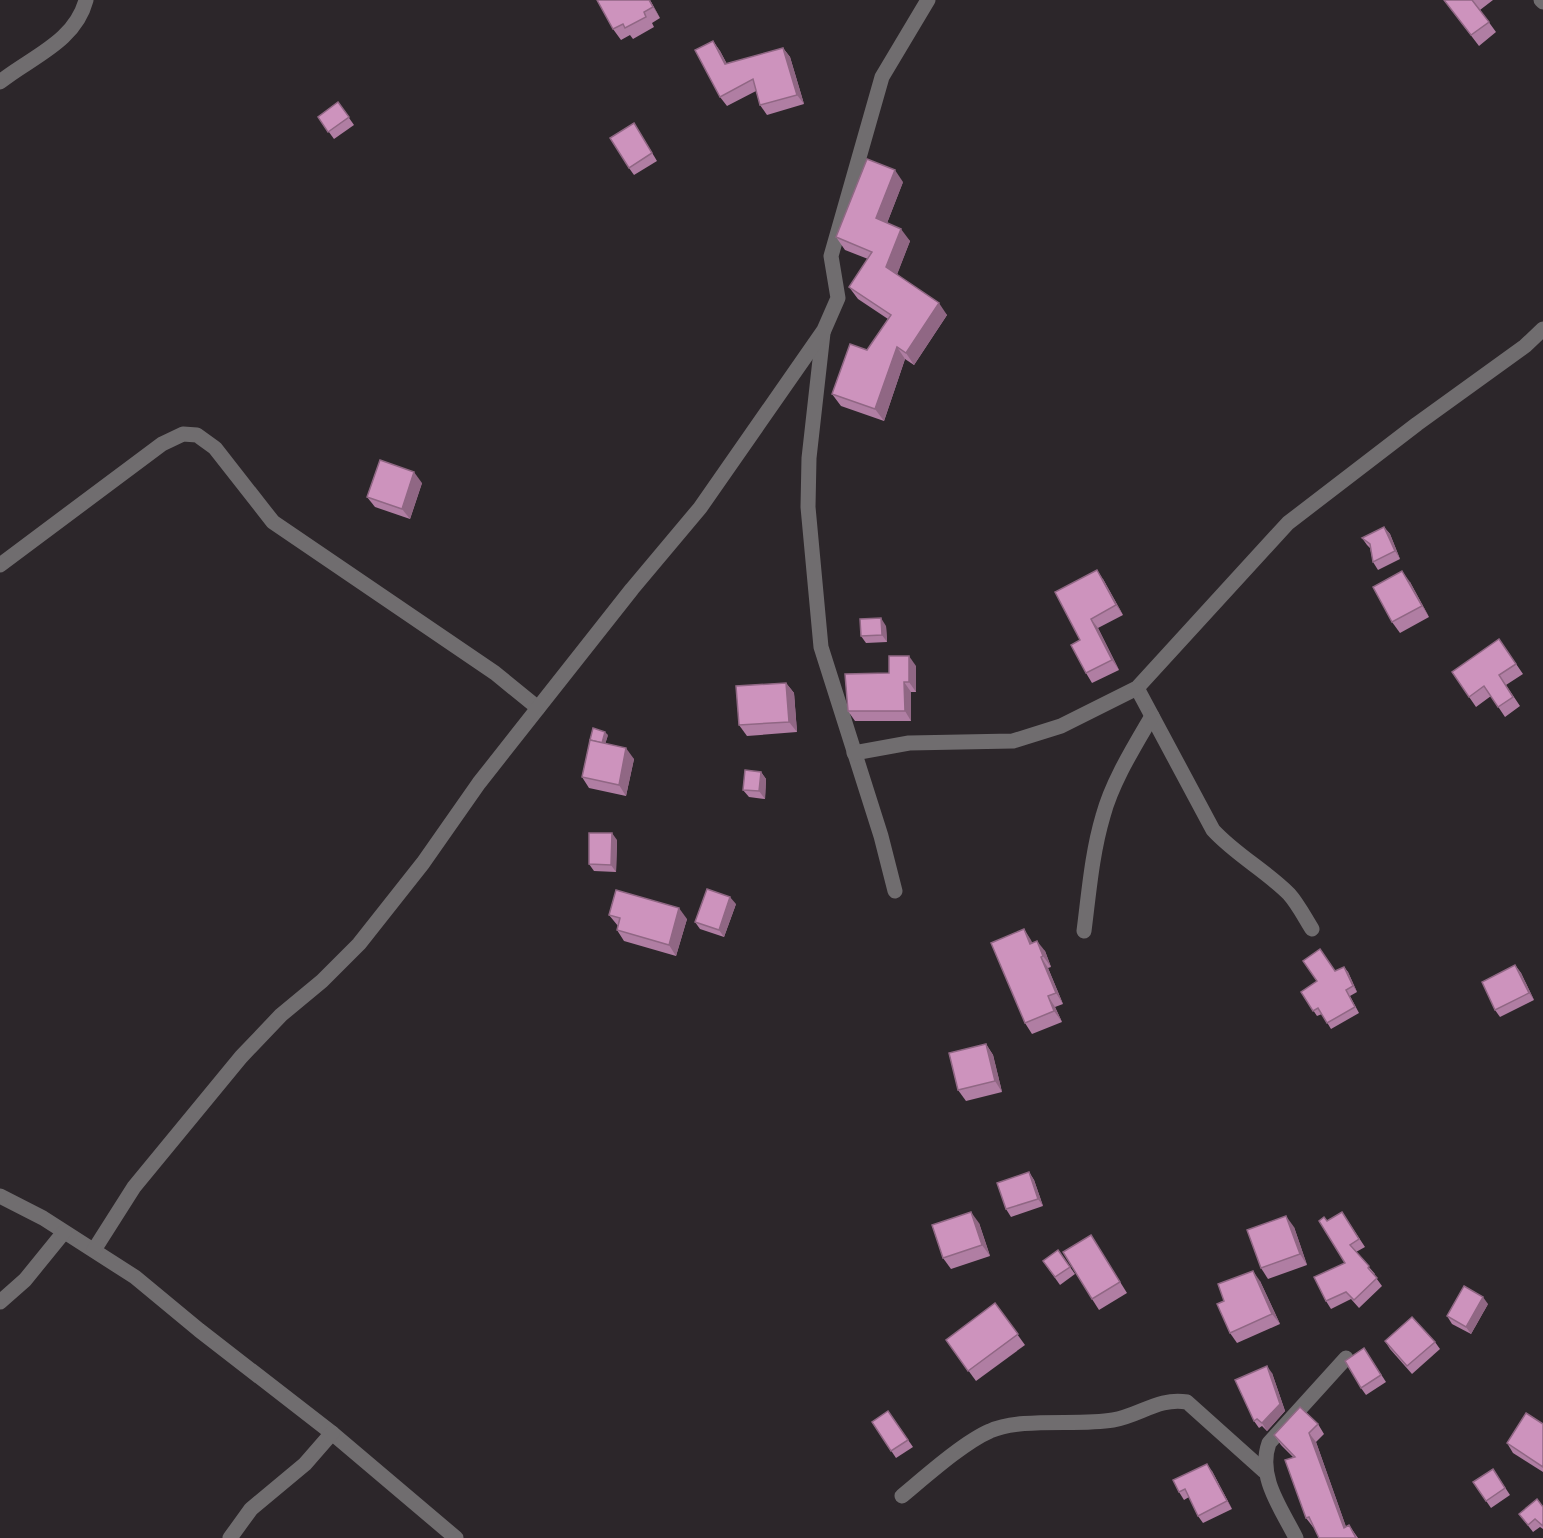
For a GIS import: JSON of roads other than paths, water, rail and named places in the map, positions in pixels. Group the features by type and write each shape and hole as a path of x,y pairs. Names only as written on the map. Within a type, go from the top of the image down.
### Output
{"street":[{"path":"0,82 66,35 83,11 86,0"},
{"path":"94,1250 135,1187 199,1105 281,1015 322,981 359,944 423,863 449,821 700,508 824,330 837,298 831,256 882,77 928,0"},
{"path":"854,753 909,743 1013,741 1061,726 1137,688 1288,524 1417,424 1525,346 1543,329"},
{"path":"824,330 809,458 810,538 821,647 895,891"},
{"path":"0,565 162,444 183,434 197,435 215,448 273,522 495,673 538,708"},
{"path":"1137,688 1213,830 1230,849 1266,874 1290,896 1312,929"},
{"path":"1084,931 1092,867 1103,814 1133,749 1152,716"},
{"path":"0,1196 64,1232 135,1277 199,1330 332,1433 456,1538"},
{"path":"0,1302 25,1280 64,1232"},
{"path":"1264,1471 1264,1458 1269,1443 1346,1358"},
{"path":"902,1496 943,1463 990,1430 1020,1425 1115,1420 1162,1402 1177,1400 1187,1402 1264,1471 1296,1538"},
{"path":"230,1538 251,1509 304,1464 332,1433"}]}
